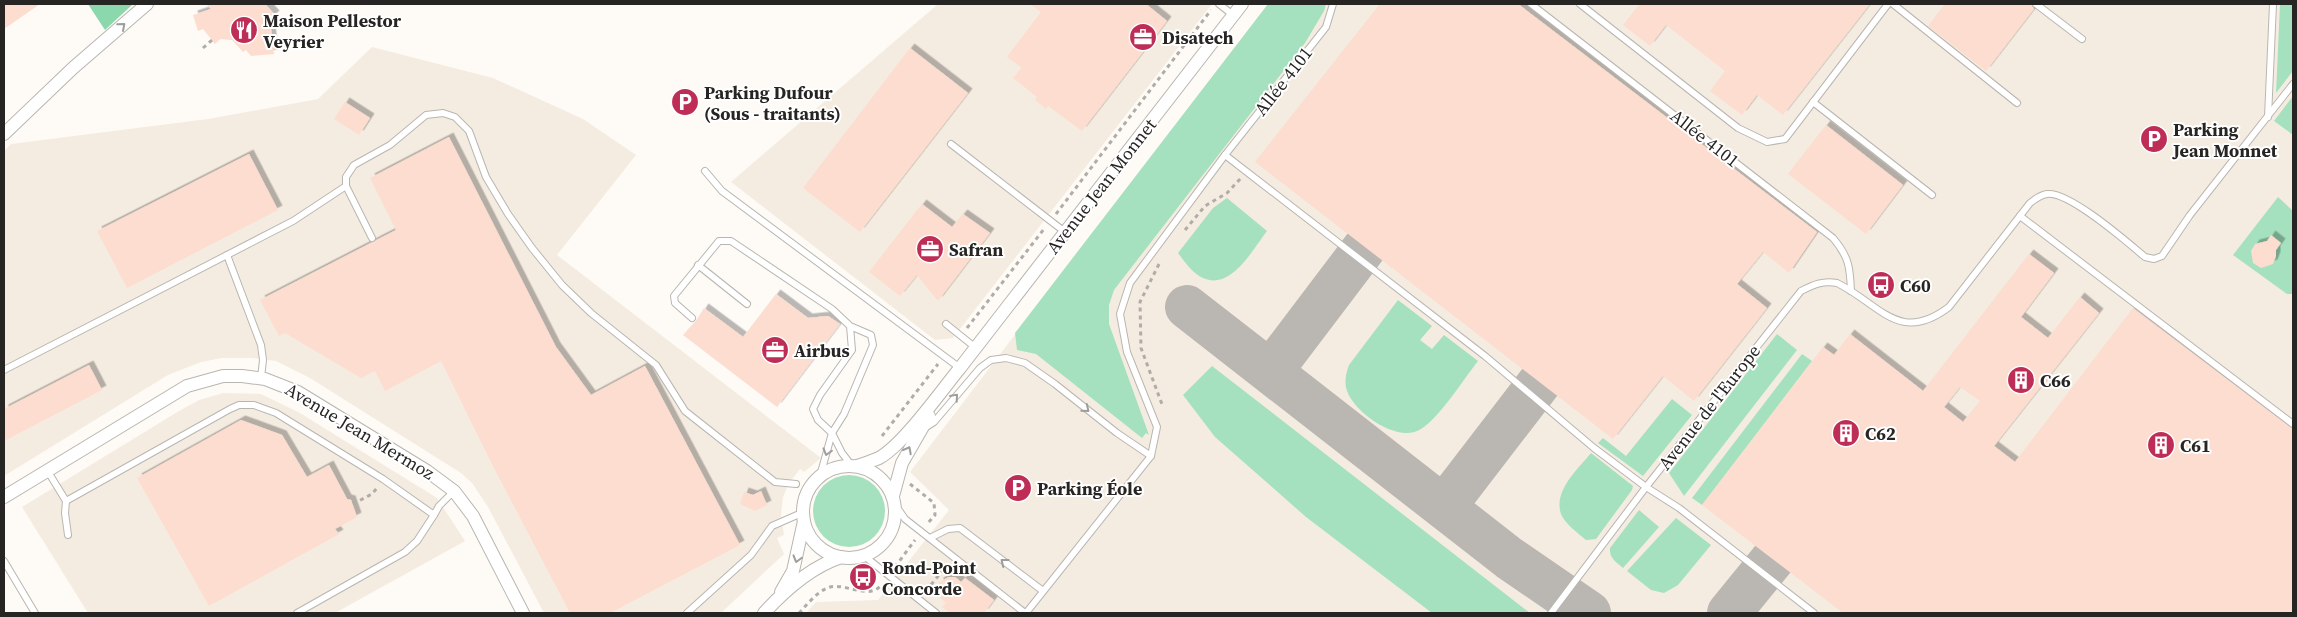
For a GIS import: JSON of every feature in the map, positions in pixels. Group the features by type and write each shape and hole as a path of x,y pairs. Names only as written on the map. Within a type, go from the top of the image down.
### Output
{"street":[{"path":"4,134 147,4"},
{"name":"Avenue Jean Monnet","path":"854,466 880,457 894,446 960,368 1242,4"},
{"name":"Avenue Jean Monnet","path":"893,500 897,472 909,448 960,368"},
{"name":"Avenue Jean Mermoz","path":"4,497 187,386 223,376 261,378 276,382 298,392 427,471 454,491 473,516 522,613"},
{"path":"764,613 779,596 830,560 841,556 863,555 875,550 885,541 892,530 895,517 893,500 888,487 875,473 854,466 841,466 820,476 808,492 796,563 779,596"},
{"path":"804,515 807,530 817,543 830,553 841,556"}],"lane":[{"path":"1218,4 1233,15"},
{"name":"Allée 4101","path":"1150,456 1157,427 1127,352 1120,314 1130,283 1226,155 1326,27 1333,4"},
{"name":"Allée 4101","path":"1531,4 1833,238 1842,249 1850,264 1851,290"},
{"path":"1580,4 1738,128 1767,142 1785,139 1888,4"},
{"path":"1893,4 2017,103"},
{"path":"2036,4 2082,39"},
{"path":"2268,116 2273,4"},
{"path":"2293,84 2190,215 2162,256 2154,259 2146,257 2073,201 2061,196 2048,194 2037,197 2020,216 2293,424"},
{"path":"1813,102 1932,195"},
{"path":"372,238 346,186 346,177 354,165 390,145 426,116 442,112 455,117 469,131 486,177 508,214 532,248 567,291 591,314 656,365 686,411 775,482 796,484"},
{"path":"951,144 1065,232"},
{"path":"1226,155 1485,356 1594,448 1646,487 1679,508 1814,613"},
{"path":"705,171 722,191 960,368"},
{"path":"4,370 293,221 346,186"},
{"name":"Avenue de l'Europe","path":"1551,613 1646,487 1800,291 1828,281 1837,282 1900,322 1920,323 1931,320 1949,308 2020,216"},
{"path":"692,318 675,303 674,296 719,241 731,240 832,309 850,326 871,334 873,345 844,414 832,433 820,476"},
{"path":"227,254 260,345 263,360 261,378"},
{"path":"698,266 747,304"},
{"path":"946,324 976,348"},
{"path":"850,326 852,350 820,395 813,409 818,420 832,433 842,453 854,466"},
{"path":"893,500 905,519 1026,613 1150,456 1025,363 1006,358 991,360 980,368 934,422 920,430"},
{"path":"66,501 230,409 247,405 262,407 276,413 383,478 434,515"},
{"path":"47,470 66,501 65,513 68,535"},
{"path":"297,613 405,552 417,541 439,506 454,491"},
{"path":"687,613 750,555 772,526 804,515"},
{"path":"930,538 948,529 960,528 1043,591"},
{"path":"863,555 936,613"},
{"path":"4,561 35,613"}],"path":[{"path":"961,336 1218,4"},
{"path":"203,48 212,40"},
{"path":"1181,235 1205,206 1227,193 1246,172"},
{"path":"1163,257 1140,302 1141,348 1163,409"},
{"path":"879,440 944,356"},
{"path":"354,504 372,494 383,478"},
{"path":"923,596 950,562"}],"shaded area":[{"path":"938,4 1212,4 953,338 935,340 731,182"},
{"path":"1268,4 2293,4 2293,613 806,613 816,602 878,600 949,510 910,472"},
{"path":"372,47 493,78 583,119 636,155 557,255 821,458 804,472 800,469 789,483 783,497 781,515 784,535 777,538 784,554 721,613 544,613 488,507 472,483 461,473 310,378 276,361 253,358 222,358 201,362 168,375 4,476 4,151 11,144 208,119 318,99"},
{"path":"223,393 261,394 300,413 437,498 465,541 335,613 88,613 22,507 179,411 199,400"}],"green space":[{"path":"88,4 133,4 105,30"},
{"path":"1268,4 1326,4 1324,11 1305,43 1114,290 1109,305 1109,324 1149,435 1146,433 1142,438 1036,354 1017,350 1015,333"},
{"path":"2280,4 2293,4 2293,71 2276,93"},
{"path":"2293,96 2293,135 2274,121"},
{"path":"2278,197 2293,211 2293,294 2287,294 2233,255"},
{"path":"1227,198 1267,231 1248,257 1232,274 1223,279 1203,278 1189,267 1178,253 1213,208"},
{"path":"1398,300 1432,326 1420,340 1432,349 1444,335 1478,361 1436,416 1421,429 1412,433 1390,429 1368,417 1352,400 1347,391 1346,384 1346,374 1349,365"},
{"path":"1777,334 1797,350 1684,496 1669,473"},
{"path":"1802,354 1812,361 1702,505 1692,498"},
{"path":"1212,366 1530,613 1432,613 1306,517 1215,437 1183,395"},
{"path":"1672,399 1692,415 1643,476 1598,443 1603,438 1626,456"},
{"path":"1591,453 1633,486 1596,539 1586,540 1565,521 1559,505 1560,497 1568,481"},
{"path":"849,475 869,481 879,491 885,511 879,531 869,541 849,547 829,541 819,531 813,511 819,491 829,481"},
{"path":"1639,510 1659,527 1623,568 1612,557 1610,548"},
{"path":"1676,518 1711,545 1678,585 1664,593 1651,590 1627,571"}],"building":[{"path":"4,4 40,4 4,29"},
{"name":"Maison Pellestor Veyrier","path":"206,4 265,4 275,15 266,23 271,29 274,54 251,56 246,50 243,52 232,40 220,39 215,44 203,29 198,31 193,15 211,9"},
{"path":"1030,4 1146,4 1167,21 1082,131 1048,106 1046,109 1035,100 1037,97 1013,78 1022,68 1007,57 1041,12"},
{"path":"1380,4 1518,4 1817,232 1789,273 1763,252 1737,284 1767,308 1694,401 1663,376 1613,439 1255,162"},
{"path":"1640,4 1870,4 1783,115 1757,95 1742,115 1710,91 1725,71 1666,25 1650,46 1623,25"},
{"path":"1945,4 2031,4 2034,9 1986,71 1928,26"},
{"path":"910,48 968,93 860,232 803,188"},
{"path":"345,102 370,118 359,135 334,119"},
{"path":"1826,125 1903,185 1866,234 1788,174"},
{"path":"449,137 556,347 591,395 645,366 740,545 610,613 570,613 494,468 441,361 385,391 375,371 361,378 285,333 279,336 260,300 396,230 370,178"},
{"path":"249,154 278,210 127,288 97,231"},
{"path":"922,204 952,227 963,214 990,233 938,301 917,275 900,296 869,272"},
{"path":"2271,235 2281,243 2276,250 2273,264 2261,268 2253,263 2251,251 2255,244 2267,241"},
{"path":"2029,254 2054,273 2021,317 2048,338 2080,297 2099,313 1994,446 2015,462 2133,308 2293,429 2293,613 1843,613 1702,505 1823,347 1834,355 1850,334 1923,391","holes":["1960,387 1980,401 1963,422 1944,407"]},
{"path":"776,294 808,318 828,316 840,324 777,407 683,335 696,321 704,308 743,337"},
{"path":"89,365 102,390 4,441 4,409"},
{"path":"241,420 282,435 307,477 329,465 347,499 351,500 357,517 335,529 339,534 209,606 137,478"},
{"path":"761,491 767,505 755,511 740,504 744,492 753,495"},
{"path":"949,577 955,577 961,582 965,578 994,600 984,613 951,613 942,607 946,603 939,597 939,582"}],"taxiway":[{"path":"1271,371 1365,247"},
{"path":"1187,307 1509,558 1589,613"},
{"path":"1444,507 1540,382"},
{"path":"1729,613 1773,559"}],"place":[{"name":"Maison Pellestor Veyrier","path":"244,30"},
{"name":"Disatech","path":"1143,37"},
{"name":"Parking Dufour (Sous - traitants)","path":"685,102"},
{"name":"Parking Jean Monnet","path":"2154,139"},
{"name":"Safran","path":"930,249"},
{"name":"C60","path":"1881,285"},
{"name":"Airbus","path":"775,350"},
{"name":"C66","path":"2021,380"},
{"name":"C62","path":"1846,433"},
{"name":"C61","path":"2161,445"},
{"name":"Parking Éole","path":"1018,488"},
{"name":"Rond-Point Concorde","path":"863,577"}]}
